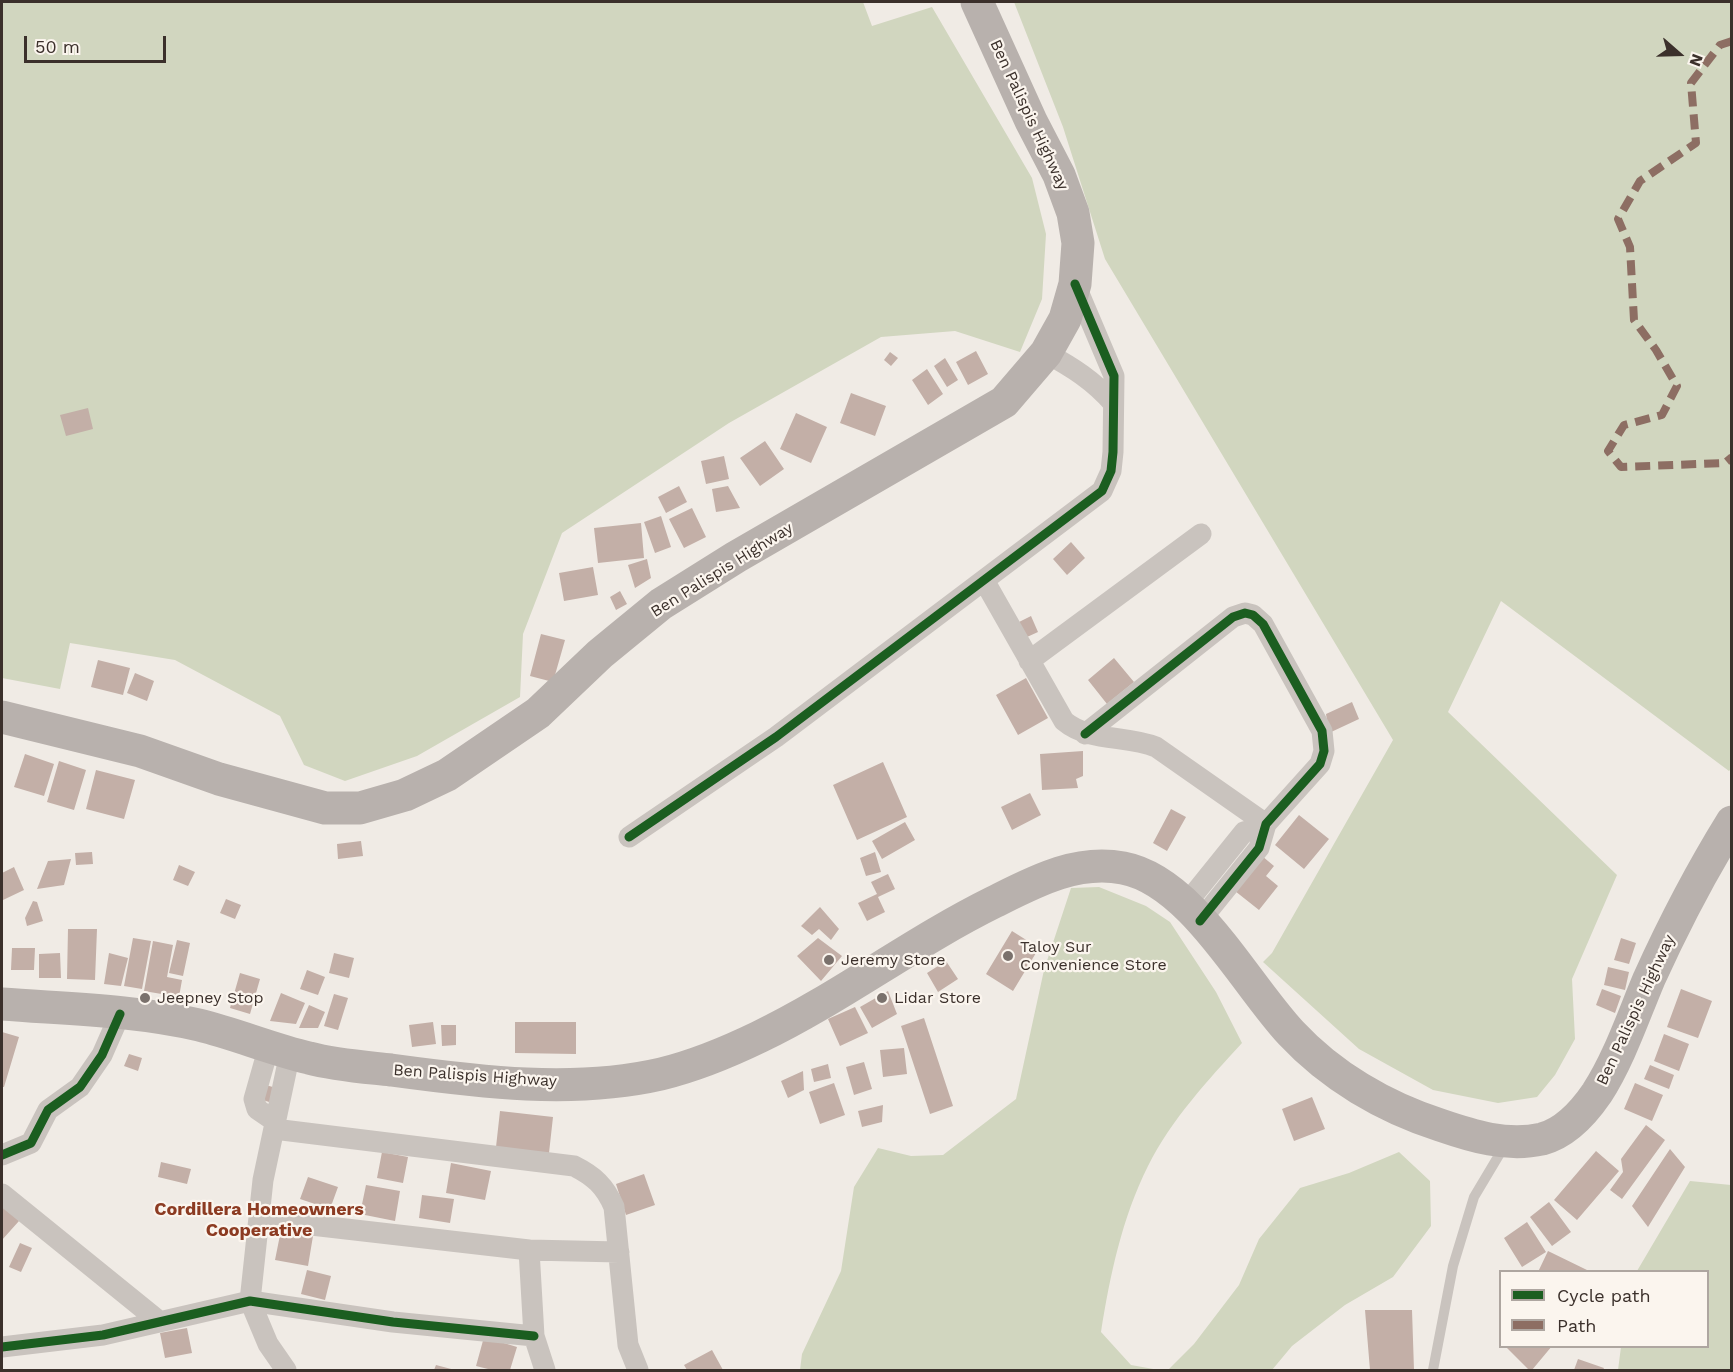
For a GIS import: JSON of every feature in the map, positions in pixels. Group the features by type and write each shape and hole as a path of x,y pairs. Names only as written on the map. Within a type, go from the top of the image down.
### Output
{"main road":[{"name":"Ben Palispis Highway","path":"2,717 140,751 219,779 325,808 360,808 405,795 447,775 538,713 600,654 661,604 736,557 1004,402 1046,353 1065,319 1075,284 1078,243 1072,213 1059,174 1031,121 977,2"},
{"name":"Ben Palispis Highway","path":"2,1004 120,1014 195,1024 314,1060 505,1082 615,1083 666,1073 760,1036 945,926 1048,876 1096,865 1125,868 1147,875 1193,913 1289,1032 1324,1065 1369,1096 1420,1119 1506,1142 1546,1138 1575,1121 1597,1093 1661,954 1731,822"}],"street":[{"path":"629,837 776,737 985,582 1102,491 1111,471 1113,452 1114,376 1075,284"},
{"path":"1046,353 1092,381 1113,403"},
{"path":"1029,661 1201,534"},
{"path":"985,582 1064,721 1074,730 1085,734 1129,739 1156,747 1264,825"},
{"path":"1085,734 1233,617 1245,613 1253,615 1269,633 1325,742 1320,764 1264,825 1259,848 1193,913"},
{"path":"2,1155 31,1143 48,1110 80,1086 102,1055 120,1014"},
{"path":"279,1049 275,1126 263,1180 250,1301 268,1344 286,1371"},
{"path":"275,1126 574,1167 591,1175 606,1189 618,1223 628,1345 638,1371"},
{"path":"2,1194 160,1322"},
{"path":"259,1219 529,1250 619,1252"},
{"path":"529,1250 534,1336 545,1371"},
{"path":"2,1347 103,1335 250,1301 393,1322 534,1336"}],"lane":[{"path":"1433,1371 1453,1266 1474,1197 1506,1142"}],"green space":[{"path":"2,2 863,2 872,26 932,7 1032,178 1046,234 1042,299 1020,352 955,331 881,337 729,423 562,533 523,634 520,697 417,756 345,781 304,765 280,716 175,660 70,643 60,689 2,678"},
{"path":"1014,2 1731,2 1731,769 1729,771 1501,601 1448,712 1617,875 1572,979 1575,1039 1555,1075 1537,1097 1498,1103 1433,1090 1359,1049 1263,962 1272,953 1393,740 1105,259 1063,127"},
{"path":"1099,887 1146,906 1170,922 1216,992 1242,1043 1191,1101 1157,1149 1131,1206 1118,1247 1101,1332 1131,1365 1159,1370 800,1370 802,1354 841,1271 854,1187 878,1148 911,1156 943,1155 1016,1099 1044,970 1071,888"},
{"path":"1399,1152 1430,1181 1431,1226 1393,1277 1345,1305 1292,1346 1272,1370 1168,1370 1194,1344 1239,1285 1259,1239 1300,1188 1349,1173"},
{"path":"1690,1181 1731,1185 1731,1370 1618,1370 1621,1348 1709,1348 1709,1270 1638,1270"}],"building":[{"path":"976,351 988,374 968,385 956,362"},
{"path":"890,352 898,358 891,366 884,360"},
{"path":"945,358 958,380 947,387 934,366"},
{"path":"927,369 943,394 928,405 912,380"},
{"path":"851,393 886,406 875,436 840,423"},
{"path":"88,408 93,429 66,436 60,415"},
{"path":"796,413 827,427 811,463 780,449"},
{"path":"765,441 784,469 760,486 740,458"},
{"path":"724,456 729,479 706,484 701,461"},
{"path":"679,486 687,502 666,513 658,497"},
{"path":"728,486 740,508 716,512 712,489"},
{"path":"692,508 706,537 684,548 669,519"},
{"path":"661,516 671,547 655,553 644,522"},
{"path":"641,523 644,558 598,563 594,528"},
{"path":"1071,542 1085,558 1067,575 1053,559"},
{"path":"647,559 651,578 635,588 628,565"},
{"path":"593,567 598,595 564,601 559,573"},
{"path":"620,591 627,604 616,610 610,597"},
{"path":"1031,616 1038,632 1027,637 1019,622"},
{"path":"541,634 565,640 553,682 530,676"},
{"path":"1114,658 1134,682 1107,704 1088,680"},
{"path":"98,660 130,668 123,695 91,687"},
{"path":"135,673 154,681 147,701 127,693"},
{"path":"1026,678 1048,718 1018,735 996,695"},
{"path":"1352,702 1359,719 1329,733 1326,714"},
{"path":"1083,751 1083,776 1076,779 1078,788 1042,790 1040,754"},
{"path":"25,754 54,764 44,796 14,787"},
{"path":"59,761 86,770 74,810 47,802"},
{"path":"883,762 907,817 857,840 833,785"},
{"path":"96,770 135,780 124,819 86,809"},
{"path":"1030,793 1041,815 1012,830 1001,807"},
{"path":"1171,809 1186,817 1167,851 1153,843"},
{"path":"1299,815 1329,839 1304,869 1275,845"},
{"path":"905,822 915,840 882,859 872,841"},
{"path":"361,841 363,856 338,859 337,844"},
{"path":"92,852 93,864 76,865 75,853"},
{"path":"875,852 881,872 866,876 860,858"},
{"path":"1262,856 1274,866 1266,876 1278,886 1259,910 1235,891"},
{"path":"71,859 64,885 37,889 48,861"},
{"path":"179,865 195,872 188,886 173,880"},
{"path":"14,867 24,890 3,900 2,873"},
{"path":"888,874 895,889 878,897 885,912 867,921 858,903 877,894 871,882"},
{"path":"226,899 241,905 235,919 220,913"},
{"path":"33,901 37,902 43,921 27,926 25,918"},
{"path":"820,907 839,929 831,940 819,929 812,935 801,926"},
{"path":"68,929 97,929 95,980 67,979"},
{"path":"1012,931 1039,948 1013,991 986,974"},
{"path":"133,938 151,941 142,989 124,986"},
{"path":"818,938 842,956 821,981 797,956"},
{"path":"1621,938 1636,943 1629,964 1614,960"},
{"path":"177,940 190,943 183,976 169,973"},
{"path":"153,941 173,945 167,977 182,980 179,997 144,991"},
{"path":"12,948 35,948 34,970 11,970"},
{"path":"60,953 61,978 39,978 39,954"},
{"path":"109,953 128,958 121,986 104,984"},
{"path":"334,953 354,958 349,978 329,973"},
{"path":"946,961 958,979 938,992 927,973"},
{"path":"1608,967 1629,972 1625,990 1604,985"},
{"path":"307,970 325,977 318,995 300,989"},
{"path":"240,973 260,979 250,1014 230,1008"},
{"path":"1602,989 1621,996 1615,1013 1596,1005"},
{"path":"1681,989 1712,1001 1698,1038 1667,1027"},
{"path":"888,991 897,1014 872,1028 860,1007"},
{"path":"281,993 305,1003 296,1024 270,1021"},
{"path":"334,994 348,998 338,1030 324,1026"},
{"path":"309,1005 325,1012 318,1028 299,1028"},
{"path":"855,1007 868,1033 840,1046 828,1019"},
{"path":"924,1018 953,1106 930,1114 901,1026"},
{"path":"433,1022 436,1044 412,1047 409,1025"},
{"path":"515,1022 576,1022 576,1054 515,1053"},
{"path":"441,1025 456,1025 456,1045 442,1046"},
{"path":"2,1032 19,1037 4,1087 2,1087"},
{"path":"1664,1034 1689,1044 1679,1071 1654,1061"},
{"path":"904,1048 907,1074 883,1077 880,1050"},
{"path":"129,1054 142,1058 138,1071 124,1066"},
{"path":"864,1062 872,1089 854,1095 846,1067"},
{"path":"828,1064 831,1078 814,1082 811,1069"},
{"path":"1650,1065 1674,1075 1669,1089 1644,1079"},
{"path":"803,1071 804,1090 788,1098 781,1081"},
{"path":"834,1083 845,1115 820,1124 809,1092"},
{"path":"1635,1083 1663,1095 1652,1121 1624,1109"},
{"path":"262,1084 280,1089 276,1104 259,1099"},
{"path":"1312,1097 1325,1129 1294,1141 1282,1109"},
{"path":"883,1105 882,1122 862,1127 858,1111"},
{"path":"500,1111 553,1117 549,1153 496,1147"},
{"path":"1646,1125 1665,1140 1622,1199 1610,1190 1623,1172 1621,1159"},
{"path":"1670,1149 1685,1167 1648,1227 1632,1206"},
{"path":"1596,1151 1619,1171 1577,1220 1554,1200"},
{"path":"382,1152 408,1157 403,1183 377,1178"},
{"path":"161,1162 191,1169 187,1184 158,1177"},
{"path":"451,1163 491,1171 485,1200 446,1193"},
{"path":"644,1174 655,1205 626,1215 616,1184"},
{"path":"308,1177 338,1187 330,1209 300,1199"},
{"path":"366,1185 400,1191 395,1221 360,1214"},
{"path":"422,1195 454,1199 450,1223 419,1218"},
{"path":"1549,1202 1571,1232 1552,1246 1530,1217"},
{"path":"2,1205 19,1221 2,1240"},
{"path":"1527,1222 1546,1252 1522,1267 1504,1238"},
{"path":"281,1230 313,1236 308,1266 275,1260"},
{"path":"20,1243 32,1248 21,1272 9,1267"},
{"path":"1548,1251 1587,1270 1539,1270"},
{"path":"307,1270 331,1276 325,1300 301,1294"},
{"path":"1365,1310 1412,1310 1414,1370 1370,1370"},
{"path":"187,1328 192,1353 165,1358 160,1333"},
{"path":"484,1337 517,1347 510,1370 492,1370 476,1366"},
{"path":"1507,1348 1550,1348 1532,1370 1529,1370"},
{"path":"712,1350 723,1370 687,1370 684,1365"},
{"path":"1578,1359 1604,1368 1603,1370 1574,1370"},
{"path":"436,1365 455,1370 434,1370"}],"marked path":[{"path":"1732,41 1720,45 1691,83 1696,143 1640,181 1618,219 1630,247 1634,320 1656,350 1677,386 1662,415 1624,425 1608,451 1621,467 1725,463 1732,457"}],"cycle path":[{"path":"629,837 776,737 1102,491 1111,471 1113,452 1114,376 1075,284"},
{"path":"1085,734 1233,617 1245,613 1253,615 1263,624 1322,731 1324,751 1320,764 1266,824 1259,848 1200,921"},
{"path":"2,1155 31,1143 48,1110 80,1087 102,1055 120,1014"},
{"path":"2,1347 103,1335 250,1301 393,1322 534,1336"}],"place":[{"name":"Taloy Sur Convenience Store","path":"1008,956"},
{"name":"Jeremy Store","path":"829,960"},
{"name":"Jeepney Stop","path":"145,998"},
{"name":"Lidar Store","path":"882,998"}],"district":[{"name":"Cordillera Homeowners Cooperative","path":"259,1220"}]}
